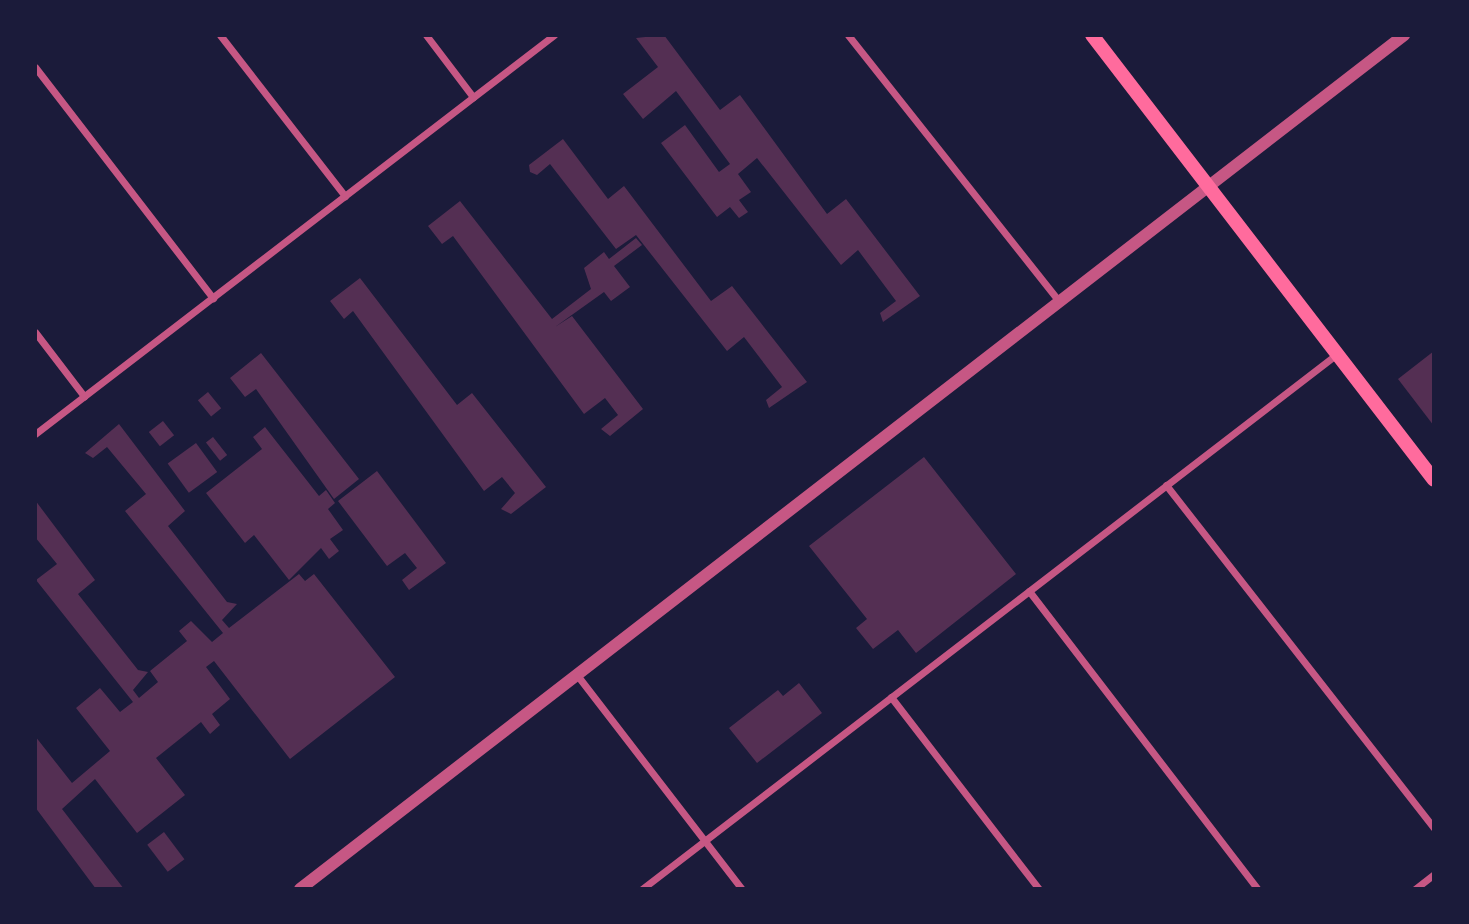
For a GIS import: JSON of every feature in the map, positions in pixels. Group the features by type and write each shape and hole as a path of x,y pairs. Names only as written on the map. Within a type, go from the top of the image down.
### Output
{"main road":[{"path":"1092,35 1434,480"}],"street":[{"path":"220,35 345,196"},
{"path":"426,35 473,97"},
{"path":"35,434 554,35"},
{"path":"848,35 1060,302"},
{"path":"300,889 1404,35"},
{"path":"35,67 213,298"},
{"path":"35,332 84,396"},
{"path":"642,889 1337,354"},
{"path":"1167,485 1434,828"},
{"path":"1029,591 1258,889"},
{"path":"577,675 742,889"},
{"path":"891,697 1039,889"},
{"path":"1415,889 1434,874"}],"building":[{"path":"664,35 720,110 740,95 827,214 846,199 920,296 883,322 880,313 896,301 858,250 841,265 757,158 738,174 751,192 739,200 748,212 739,218 730,207 717,217 661,143 685,125 719,172 730,164 676,91 643,119 623,94 658,67 636,38"},
{"path":"563,139 608,199 624,186 711,301 732,286 807,382 769,408 766,400 782,387 744,337 727,351 636,235 616,249 550,164 537,175 530,172 529,165"},
{"path":"460,201 552,319 591,289 584,268 604,252 609,259 636,238 642,245 614,266 630,287 611,301 604,292 555,327 572,316 643,409 610,436 601,429 618,415 605,398 584,414 453,236 442,244 428,226"},
{"path":"360,278 457,405 472,393 546,487 511,514 501,509 515,493 502,477 484,491 353,311 344,319 330,301"},
{"path":"1434,351 1434,426 1398,379"},
{"path":"261,353 359,479 334,499 256,389 245,397 230,378"},
{"path":"208,392 221,408 211,417 198,400"},
{"path":"163,421 174,435 160,446 149,432"},
{"path":"119,424 185,511 168,526 227,602 237,604 222,620 229,628 299,574 305,581 314,574 395,677 290,759 214,661 206,667 230,699 212,714 220,725 210,734 201,722 156,758 185,795 137,833 95,779 62,809 124,889 96,889 35,807 35,736 72,783 110,751 76,708 100,688 120,712 133,702 36,580 57,564 35,537 35,500 95,580 78,594 138,670 148,672 133,690 139,698 158,682 150,671 187,641 179,631 191,621 212,642 223,633 125,511 146,494 107,447 93,458 85,453"},
{"path":"265,427 319,496 326,490 335,503 328,509 343,530 330,539 339,551 329,559 321,548 289,580 254,535 245,543 206,493 262,449 253,437"},
{"path":"213,437 227,455 220,461 206,443"},
{"path":"196,443 217,472 189,493 168,464"},
{"path":"924,457 1016,574 916,653 898,630 873,649 856,628 867,619 809,546"},
{"path":"377,471 446,563 409,590 402,580 417,568 405,553 387,566 338,501"},
{"path":"799,683 822,713 757,763 729,728 778,690 783,696"},
{"path":"164,832 184,859 168,872 147,845"}]}
